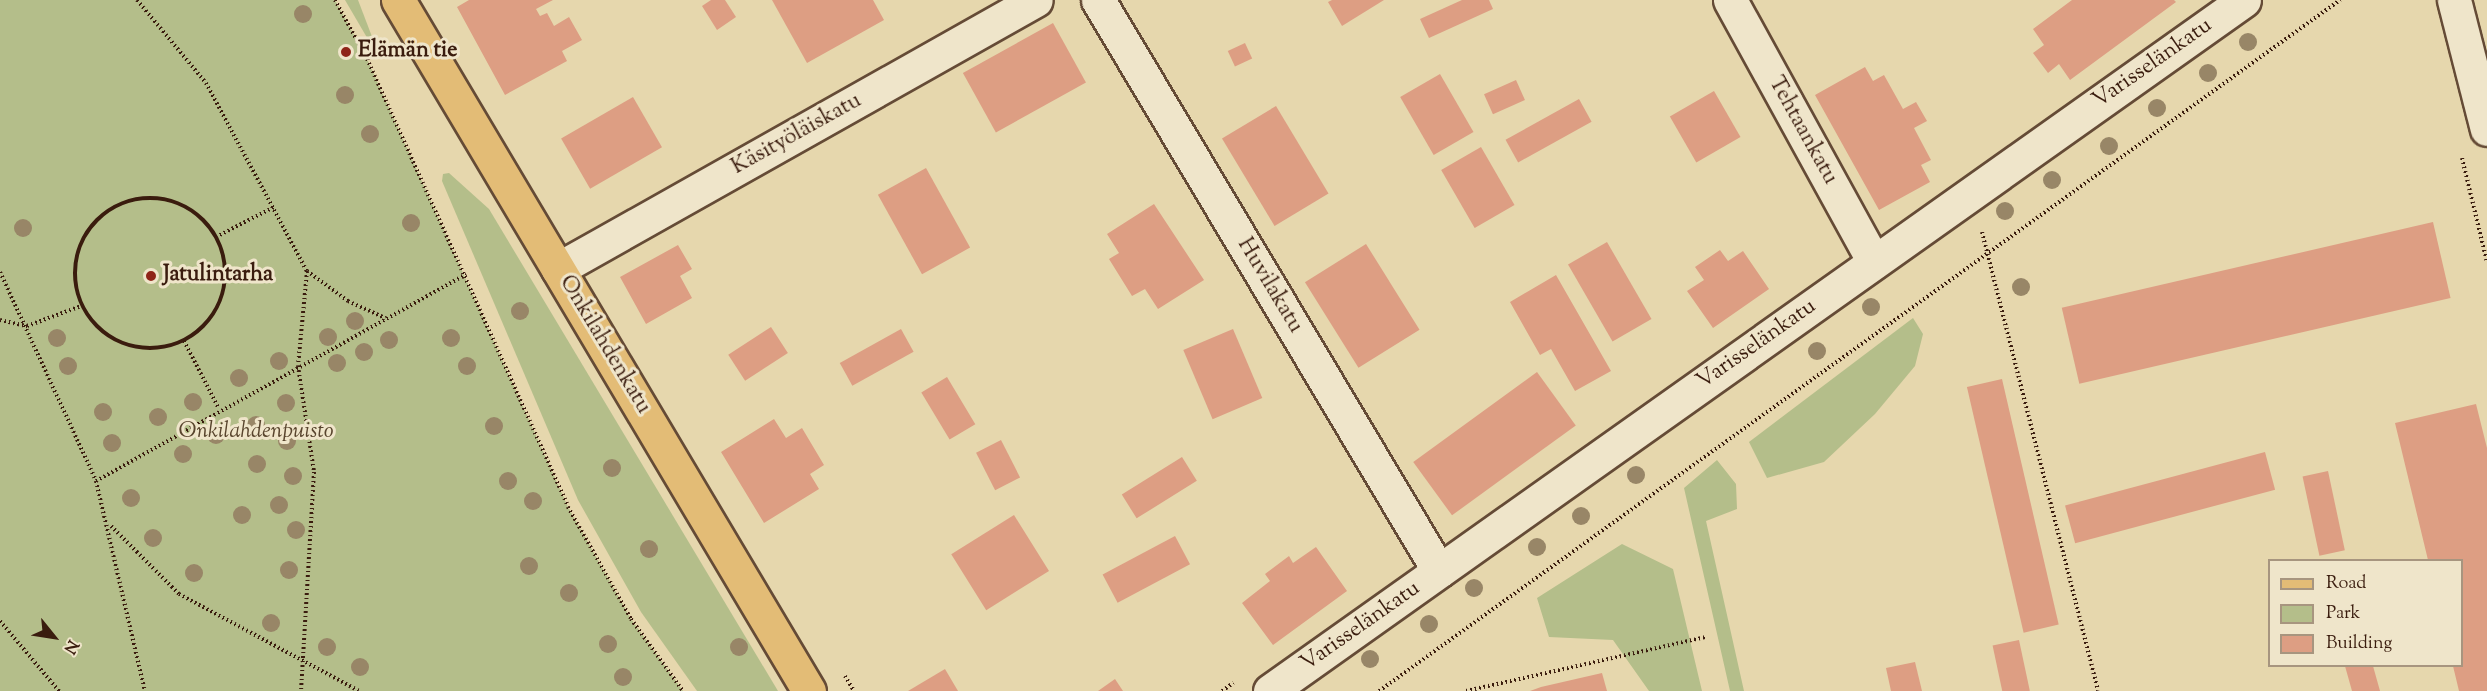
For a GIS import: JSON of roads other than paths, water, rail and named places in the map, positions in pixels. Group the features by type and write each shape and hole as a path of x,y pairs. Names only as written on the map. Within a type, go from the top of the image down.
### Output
{"main road":[{"name":"Onkilahdenkatu","path":"398,0 809,691"}],"street":[{"name":"Käsityöläiskatu","path":"558,269 1036,0"},
{"name":"Huvilakatu","path":"1098,0 1439,571"},
{"name":"Tehtaankatu","path":"1730,0 1874,262"},
{"name":"Varisselänkatu","path":"1270,691 2244,0"},
{"path":"2454,0 2487,129"}],"place":[{"name":"Elämän tie","path":"346,52"},
{"name":"Jatulintarha","path":"151,276"}],"park label":[{"name":"Onkilahdenpuisto","path":"256,433"}]}
